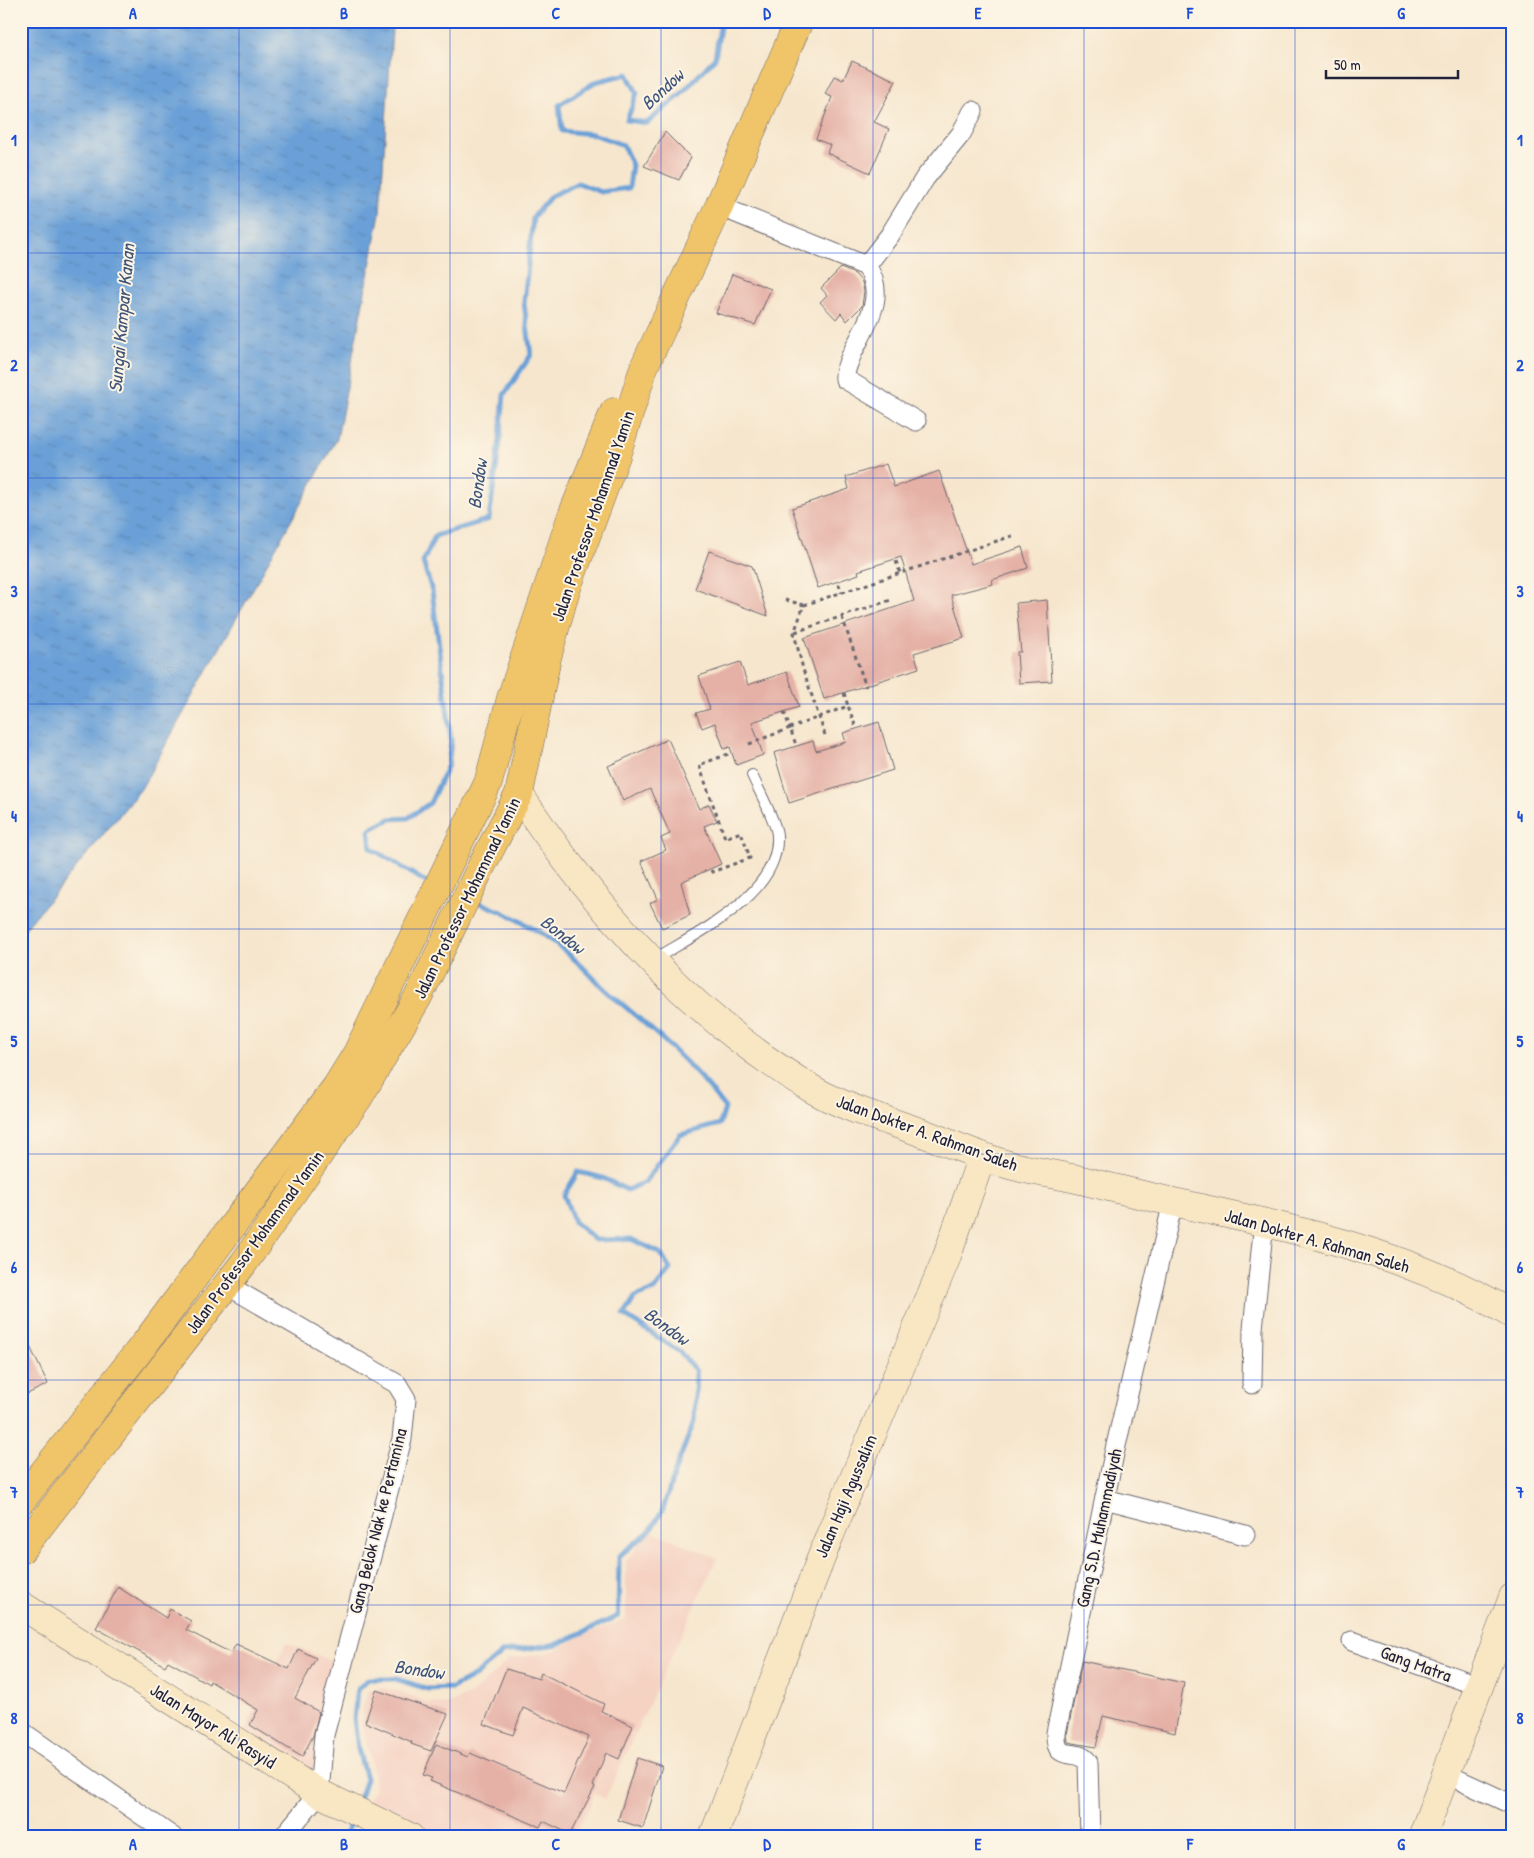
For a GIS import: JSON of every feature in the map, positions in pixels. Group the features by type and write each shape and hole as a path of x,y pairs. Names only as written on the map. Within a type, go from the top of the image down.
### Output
{"highway":[{"name":"Jalan Professor Mohammad Yamin","path":"21,1501 146,1342 336,1087 356,1053 459,846 488,783 511,698 594,458 635,354 711,192 785,21"},
{"name":"Jalan Professor Mohammad Yamin","path":"21,1550 227,1285 359,1097 418,997 519,794 547,658 565,593 616,456 644,367 719,206 799,21"},
{"path":"146,1342 169,1358"}],"street":[{"path":"866,266 890,235 925,178 961,134 974,111"},
{"path":"719,206 866,266 872,277 876,298 844,374 845,379 916,421"},
{"name":"Jalan Dokter A. Rahman Saleh","path":"519,794 545,833 622,929 652,960 706,1013 752,1048 814,1090 859,1111 1004,1164 1264,1222 1402,1264 1487,1300 1513,1316"},
{"path":"502,827 545,833"},
{"name":"Jalan Haji Agussalim","path":"713,1837 830,1535 946,1259 982,1156"},
{"name":"Gang S.D. Muhammadiyah","path":"1090,1837 1088,1762 1085,1759 1064,1754 1059,1750 1056,1745 1056,1733 1105,1499 1173,1202"},
{"path":"1252,1384 1252,1329 1264,1222"},
{"name":"Gang Belok Nak ke Pertamina","path":"227,1285 397,1384 406,1399 402,1439 324,1735 329,1799"},
{"path":"1105,1499 1245,1535"},
{"path":"1422,1837 1513,1596"},
{"name":"Jalan Mayor Ali Rasyid","path":"21,1605 329,1799 410,1837"},
{"name":"Gang Matra","path":"1352,1641 1479,1686"},
{"path":"21,1730 173,1837"},
{"path":"1446,1774 1513,1805"},
{"path":"283,1837 329,1799"}],"lane":[{"path":"652,960 744,902 766,876 777,848 777,833 752,775"}],"path":[{"path":"785,600 804,605 1015,535"},
{"path":"896,561 900,573"},
{"path":"839,584 841,593"},
{"path":"794,633 891,600"},
{"path":"804,605 794,633 825,735"},
{"path":"842,617 866,687"},
{"path":"844,693 856,728"},
{"path":"749,744 848,706"},
{"path":"784,712 796,745"},
{"path":"712,870 712,872 750,858 741,832 725,838 699,765 731,753"}],"shaded area":[{"path":"651,1531 717,1558 605,1799 595,1794 575,1837 427,1837 363,1809 374,1790 374,1776 362,1725 363,1707 369,1690 383,1688 399,1691 428,1703 449,1704 473,1693 509,1659 554,1651 581,1636 626,1619 626,1561"},
{"path":"286,1643 338,1663 317,1772 305,1778 241,1737"}],"water":[{"name":"Sungai Kampar Kanan","path":"21,21 390,21 392,31 380,213 337,439 141,789 21,934"}],"building":[{"path":"852,61 896,81 874,122 889,129 870,173 827,153 830,145 816,139 832,97 825,94 834,76 843,80"},
{"path":"665,132 691,158 679,180 644,166"},
{"path":"841,268 855,274 862,282 864,291 862,306 847,321 841,313 836,319 820,302 827,295 821,288"},
{"path":"732,274 771,289 755,325 716,313"},
{"path":"886,464 894,487 939,471 971,564 1022,547 1028,568 992,580 993,584 951,595 964,638 914,653 919,668 824,699 804,638 914,601 901,557 858,571 859,574 818,588 792,508 849,489 846,477"},
{"path":"709,551 752,566 768,616 695,589"},
{"path":"1047,600 1052,681 1019,683 1017,652 1021,652 1016,603"},
{"path":"740,662 748,685 787,672 799,707 752,722 763,755 736,765 730,747 724,749 715,723 702,728 696,713 710,709 699,676"},
{"path":"879,722 893,770 789,803 774,753 813,741 816,751 846,742 843,733"},
{"path":"668,739 699,809 709,804 717,821 704,826 721,864 681,882 690,915 662,928 650,903 658,899 641,861 666,850 661,838 670,834 650,789 623,801 608,766"},
{"path":"21,1328 48,1384 21,1397"},
{"path":"118,1587 166,1618 170,1609 191,1621 186,1630 231,1653 236,1644 289,1669 298,1649 316,1658 295,1698 319,1712 313,1736 302,1757 250,1725 258,1710 210,1681 209,1684 168,1661 165,1666 96,1628"},
{"path":"1082,1661 1184,1683 1175,1733 1103,1716 1096,1747 1068,1742 1067,1734"},
{"path":"506,1669 539,1679 541,1673 604,1704 601,1711 633,1726 619,1759 606,1753 593,1786 595,1787 570,1834 543,1821 540,1827 430,1781 432,1778 423,1775 436,1744 468,1757 470,1753 564,1793 589,1737 523,1708 513,1735 484,1724"},
{"path":"376,1690 448,1714 431,1751 411,1744 412,1742 365,1722"},
{"path":"637,1758 662,1766 643,1828 618,1820"}],"waterway":[{"name":"Bondow","path":"429,884 371,848 369,830 390,819 408,818 430,803 448,765 451,740 432,591 423,562 435,536 489,519 504,395 531,355 524,303 533,217 551,196 578,183 601,192 629,188 632,165 623,145 593,134 562,131 559,105 595,82 627,74 637,93 627,120 647,123 680,95 715,58 721,21"},
{"name":"Bondow","path":"358,1802 366,1779 358,1749 354,1719 357,1690 368,1679 396,1679 428,1689 452,1688 476,1675 503,1652 558,1644 618,1616 619,1556 650,1531 663,1509 676,1468 694,1422 696,1371 680,1352 624,1315 635,1297 654,1290 670,1269 660,1253 631,1239 595,1240 574,1222 564,1195 578,1172 603,1178 627,1190 645,1182 680,1135 720,1124 725,1108 699,1076 671,1047 604,989 578,962 551,940 527,925 475,901"},
{"name":"Bondow","path":"344,1837 352,1819"}]}
